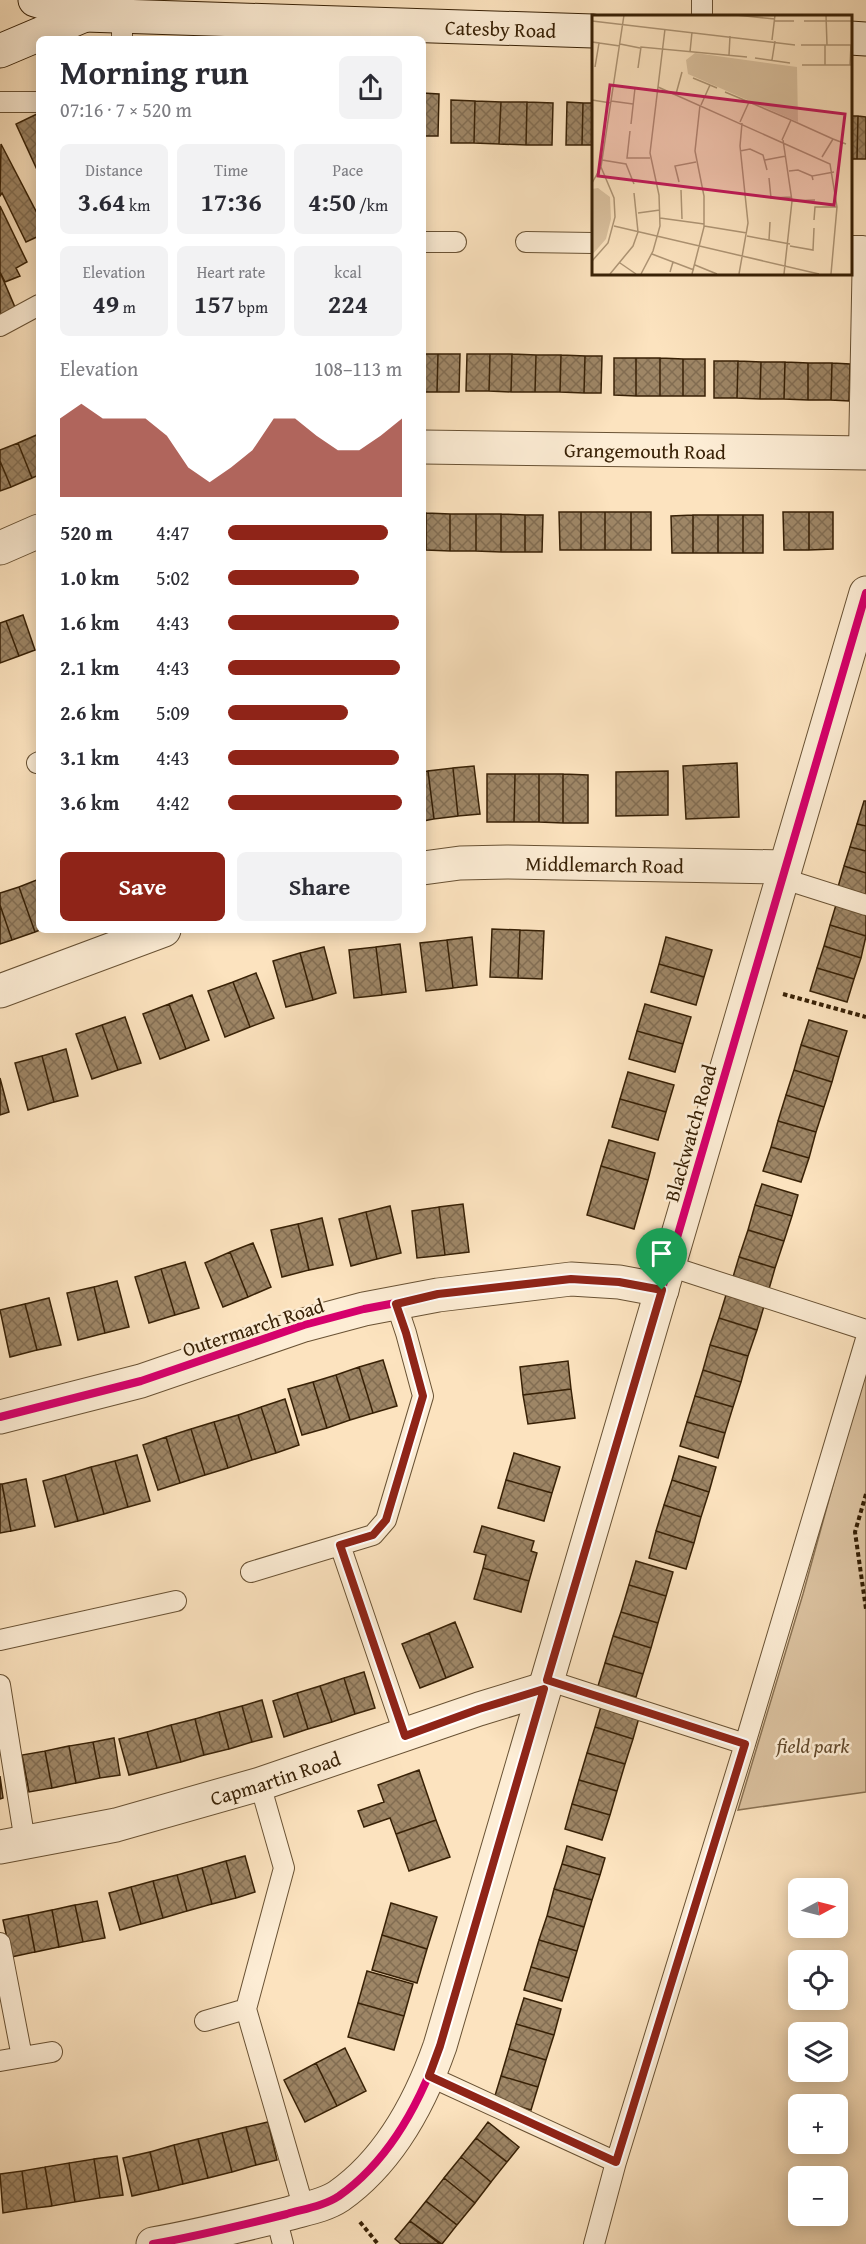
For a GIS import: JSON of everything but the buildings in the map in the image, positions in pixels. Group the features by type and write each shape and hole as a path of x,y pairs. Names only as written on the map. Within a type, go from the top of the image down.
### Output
{"street":[{"name":"Catesby Road","path":"35,0 85,15 136,21 592,31"},
{"name":"Catesby Road","path":"0,51 85,15"},
{"name":"Grangemouth Road","path":"426,447 862,453"},
{"path":"0,548 36,532"},
{"name":"Blackwatch Road","path":"153,2244 288,2223 338,2196 377,2162 399,2135 429,2076 440,2046 783,873 860,636 866,593"},
{"name":"Middlemarch Road","path":"426,868 460,863 507,862 783,873"},
{"path":"0,991 156,933"},
{"name":"Outermarch Road","path":"0,1417 141,1381 304,1325 364,1309 438,1294 571,1279 619,1282 665,1278"},
{"name":"Capmartin Road","path":"13,1845 116,1825 260,1784 405,1736 546,1684"}],"lane":[{"path":"0,102 36,102"},
{"path":"426,242 456,242"},
{"path":"526,242 592,243"},
{"path":"859,246 862,453"},
{"path":"0,326 36,307"},
{"path":"783,873 866,906"},
{"path":"665,1278 866,1330"},
{"path":"251,1572 373,1535 386,1520 423,1396 396,1304"},
{"path":"594,2244 616,2162 745,1744 866,1339"},
{"path":"340,1545 405,1736"},
{"path":"0,1640 176,1601"},
{"path":"546,1684 745,1744"},
{"path":"0,1685 13,1845"},
{"path":"260,1784 284,1868 246,2009 288,2223"},
{"path":"0,1943 22,2057"},
{"path":"205,2020 246,2009"},
{"path":"0,2061 52,2052"},
{"path":"429,2076 616,2162"}],"path":[{"path":"751,982 780,993 866,1017"},
{"path":"866,1494 855,1532 866,1609"}],"green space":[{"name":"field park","path":"866,1365 866,1792 738,1810 803,1594"}],"cycle path":[{"path":"153,2244 314,2207 339,2196 357,2182 388,2148 413,2109 423,2088 440,2046 866,593"},
{"path":"0,1417 141,1381 304,1325 364,1309 438,1295 571,1279 619,1282 662,1290"}],"route":[{"path":"571,1279 619,1282 662,1290 547,1680 745,1744 616,2162 429,2076 440,2046 544,1689 479,1709 405,1736 340,1545 373,1535 386,1520 423,1396 396,1304 438,1294 571,1279"}]}
